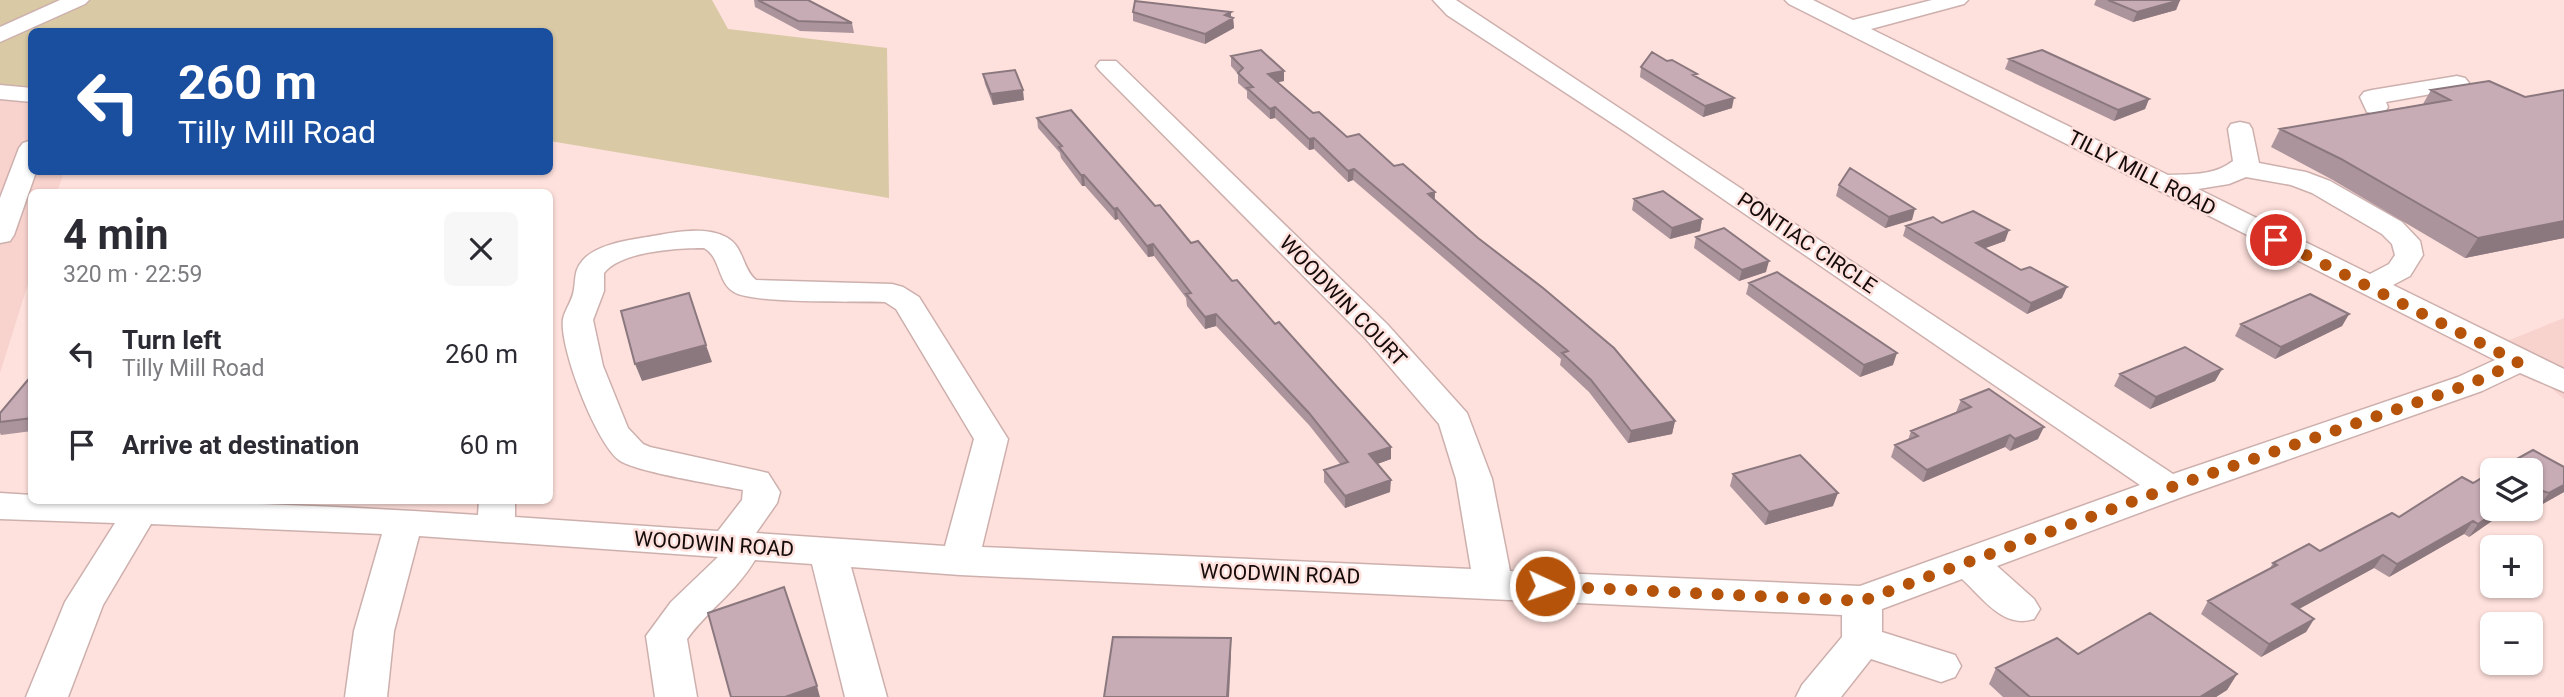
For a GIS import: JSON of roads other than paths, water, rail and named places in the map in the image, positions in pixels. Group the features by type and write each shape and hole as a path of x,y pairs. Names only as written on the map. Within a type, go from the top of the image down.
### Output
{"street":[{"path":"0,36 78,0"},
{"name":"PONTIAC CIRCLE","path":"1444,0 1455,10 1636,128 2169,488"},
{"name":"TILLY MILL ROAD","path":"1796,0 2518,362 2564,382"},
{"path":"1851,27 1957,0"},
{"name":"WOODWIN COURT","path":"1108,66 1376,331 1455,421 1474,479 1493,584"},
{"path":"2376,107 2372,97 2457,83"},
{"path":"0,92 28,95"},
{"path":"2162,183 2213,179 2238,173 2246,163 2240,129"},
{"path":"0,235 28,159"},
{"path":"2242,168 2297,178 2321,187 2392,228 2406,241 2409,255 2400,270 2368,286"},
{"path":"676,697 666,636 685,612 726,575 736,545 760,503 762,492 755,481 641,457 631,452 613,432 587,366 578,320 589,291 589,273 604,258 657,245 702,239 724,248 740,283 746,287 764,290 892,293 908,303 991,439 960,561"},
{"name":"WOODWIN ROAD","path":"0,506 145,506 404,522 496,515 736,545 960,561 1862,601 2169,488 2470,384 2518,362"},
{"path":"47,697 85,602 145,506"},
{"path":"366,697 374,631 404,522"},
{"path":"828,552 866,697"},
{"path":"1968,562 2020,609"},
{"path":"1816,697 1862,641 1862,601"},
{"path":"1862,641 1941,666"}]}
